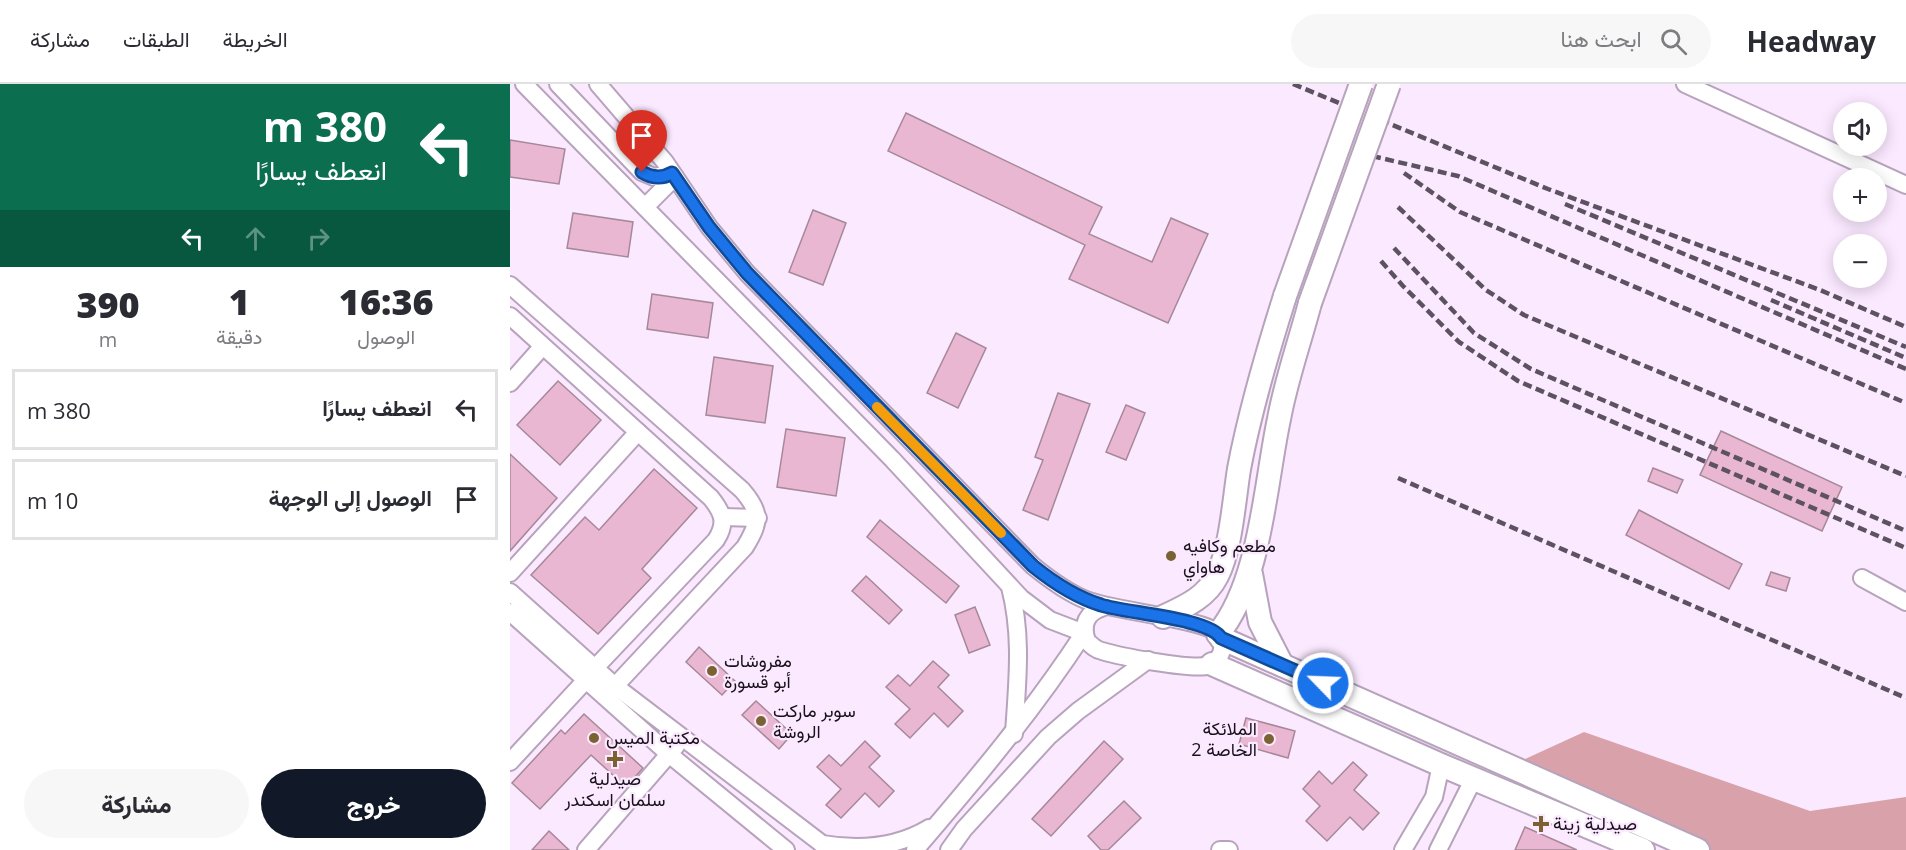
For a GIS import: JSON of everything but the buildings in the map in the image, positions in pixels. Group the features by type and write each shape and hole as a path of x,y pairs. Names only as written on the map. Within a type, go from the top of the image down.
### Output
{"main road":[{"path":"1163,617 1198,599 1210,588 1218,575 1225,555 1239,469 1258,383 1285,296 1361,84"},
{"path":"1389,84 1310,303 1279,416 1251,571 1236,608 1220,636 1698,850"},
{"path":"1251,571 1260,622 1282,665"},
{"path":"1212,664 1441,765 1643,850"}],"street":[{"path":"524,84 892,459 1035,610 1067,628 1084,633 1088,641 1101,651 1199,666 1212,664 1220,657 1223,647 1220,636 1205,627 1104,607 1066,590 1033,566 747,273 709,227 674,175 598,84"},
{"path":"558,84 642,172 654,177 674,175"},
{"path":"1685,84 1906,185"},
{"path":"645,207 674,175"},
{"path":"510,285 742,490 754,504 758,518 755,531 745,547 615,686"},
{"path":"510,316 711,498 723,517 723,529 716,540 510,762"},
{"path":"510,383 542,347"},
{"path":"510,573 638,432"},
{"path":"723,517 758,518"},
{"path":"1862,578 1906,602"},
{"path":"1009,584 1018,627 1019,649 1014,734"},
{"path":"510,592 670,755 786,850"},
{"path":"915,850 1014,734 1084,633 1089,616 1104,607"},
{"path":"510,612 590,675 615,686 826,847 856,848 891,844 907,839 938,823"},
{"path":"950,850 964,829 1048,737 1078,711 1148,660"},
{"path":"586,850 670,755 682,738"},
{"path":"1403,850 1434,797 1441,765"},
{"path":"1438,850 1474,778"},
{"path":"1220,850 1229,850"}],"shaded area":[{"path":"1584,732 1810,811 1906,797 1906,850 1698,850 1510,766"}],"railway":[{"path":"1293,84 1548,189 1820,290 1906,327"},
{"path":"1372,156 1458,176 1906,369"},
{"path":"1404,173 1460,212 1906,403"},
{"path":"1565,204 1906,347"},
{"path":"1398,207 1486,290 1524,315 1906,476"},
{"path":"1394,248 1474,333 1531,369 1906,531"},
{"path":"1381,261 1459,342 1518,381 1906,548"},
{"path":"1771,300 1906,358"},
{"path":"1398,478 1906,698"}],"slow traffic":[{"path":"877,407 1001,533"}],"place":[{"name":"مطعم وكافيه هاواي","path":"1171,556"},
{"name":"مفروشات أبو قسورة","path":"712,671"},
{"name":"سوبر ماركت الروشة","path":"761,721"},
{"name":"مكتبة الميس","path":"594,738"},
{"name":"الملائكة الخاصة 2","path":"1269,739"},
{"name":"صيدلية سلمان اسكندر","path":"615,759"},
{"name":"صيدلية زينة","path":"1541,824"}],"route":[{"path":"642,172 654,177 667,176 672,173 709,227 747,273 1033,566 1049,579 1085,600 1104,607 1205,627 1221,638 1323,683"}]}
